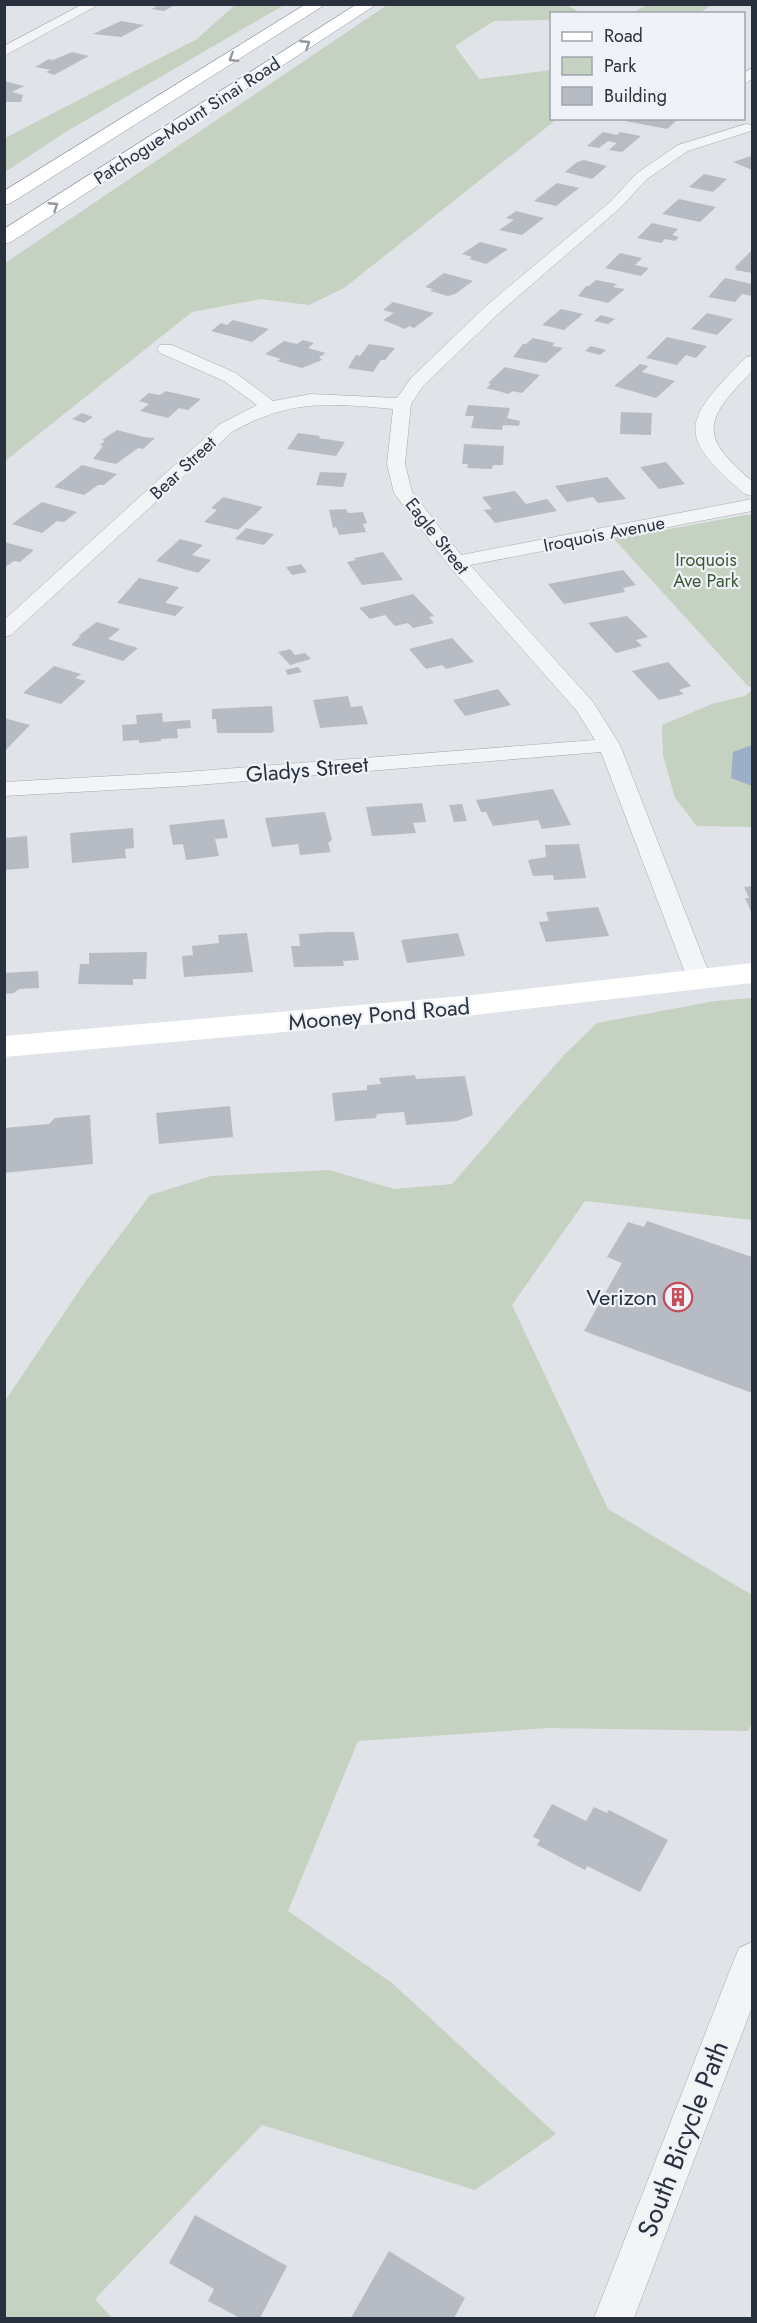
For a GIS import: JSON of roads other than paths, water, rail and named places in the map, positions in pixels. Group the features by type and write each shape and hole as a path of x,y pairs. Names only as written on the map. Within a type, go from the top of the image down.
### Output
{"main road":[{"name":"Patchogue-Mount Sinai Road","path":"4,199 318,4"},
{"name":"Patchogue-Mount Sinai Road","path":"4,238 369,4"},
{"name":"Mooney Pond Road","path":"4,1047 474,1005 753,973"}],"street":[{"path":"4,52 94,4"},
{"path":"732,120 749,130"},
{"name":"Eagle Street","path":"699,978 609,745 585,707 456,562 403,493 396,464 402,404 417,382 492,310 615,205 642,176 683,147 749,130"},
{"path":"166,348 230,377 269,406"},
{"path":"753,361 706,415 704,437 715,454 753,490"},
{"name":"Bear Street","path":"4,632 226,428 247,414 296,399 326,398 402,404"},
{"name":"Iroquois Avenue","path":"456,562 753,505"},
{"name":"Gladys Street","path":"4,789 185,779 609,745"},
{"name":"South Bicycle Path","path":"614,2319 753,1960"}],"water":[{"path":"752,745 752,786 731,778 733,752"}],"place":[{"name":"Verizon","path":"678,1297"}],"park label":[{"name":"Iroquois Ave Park","path":"706,570"}]}
